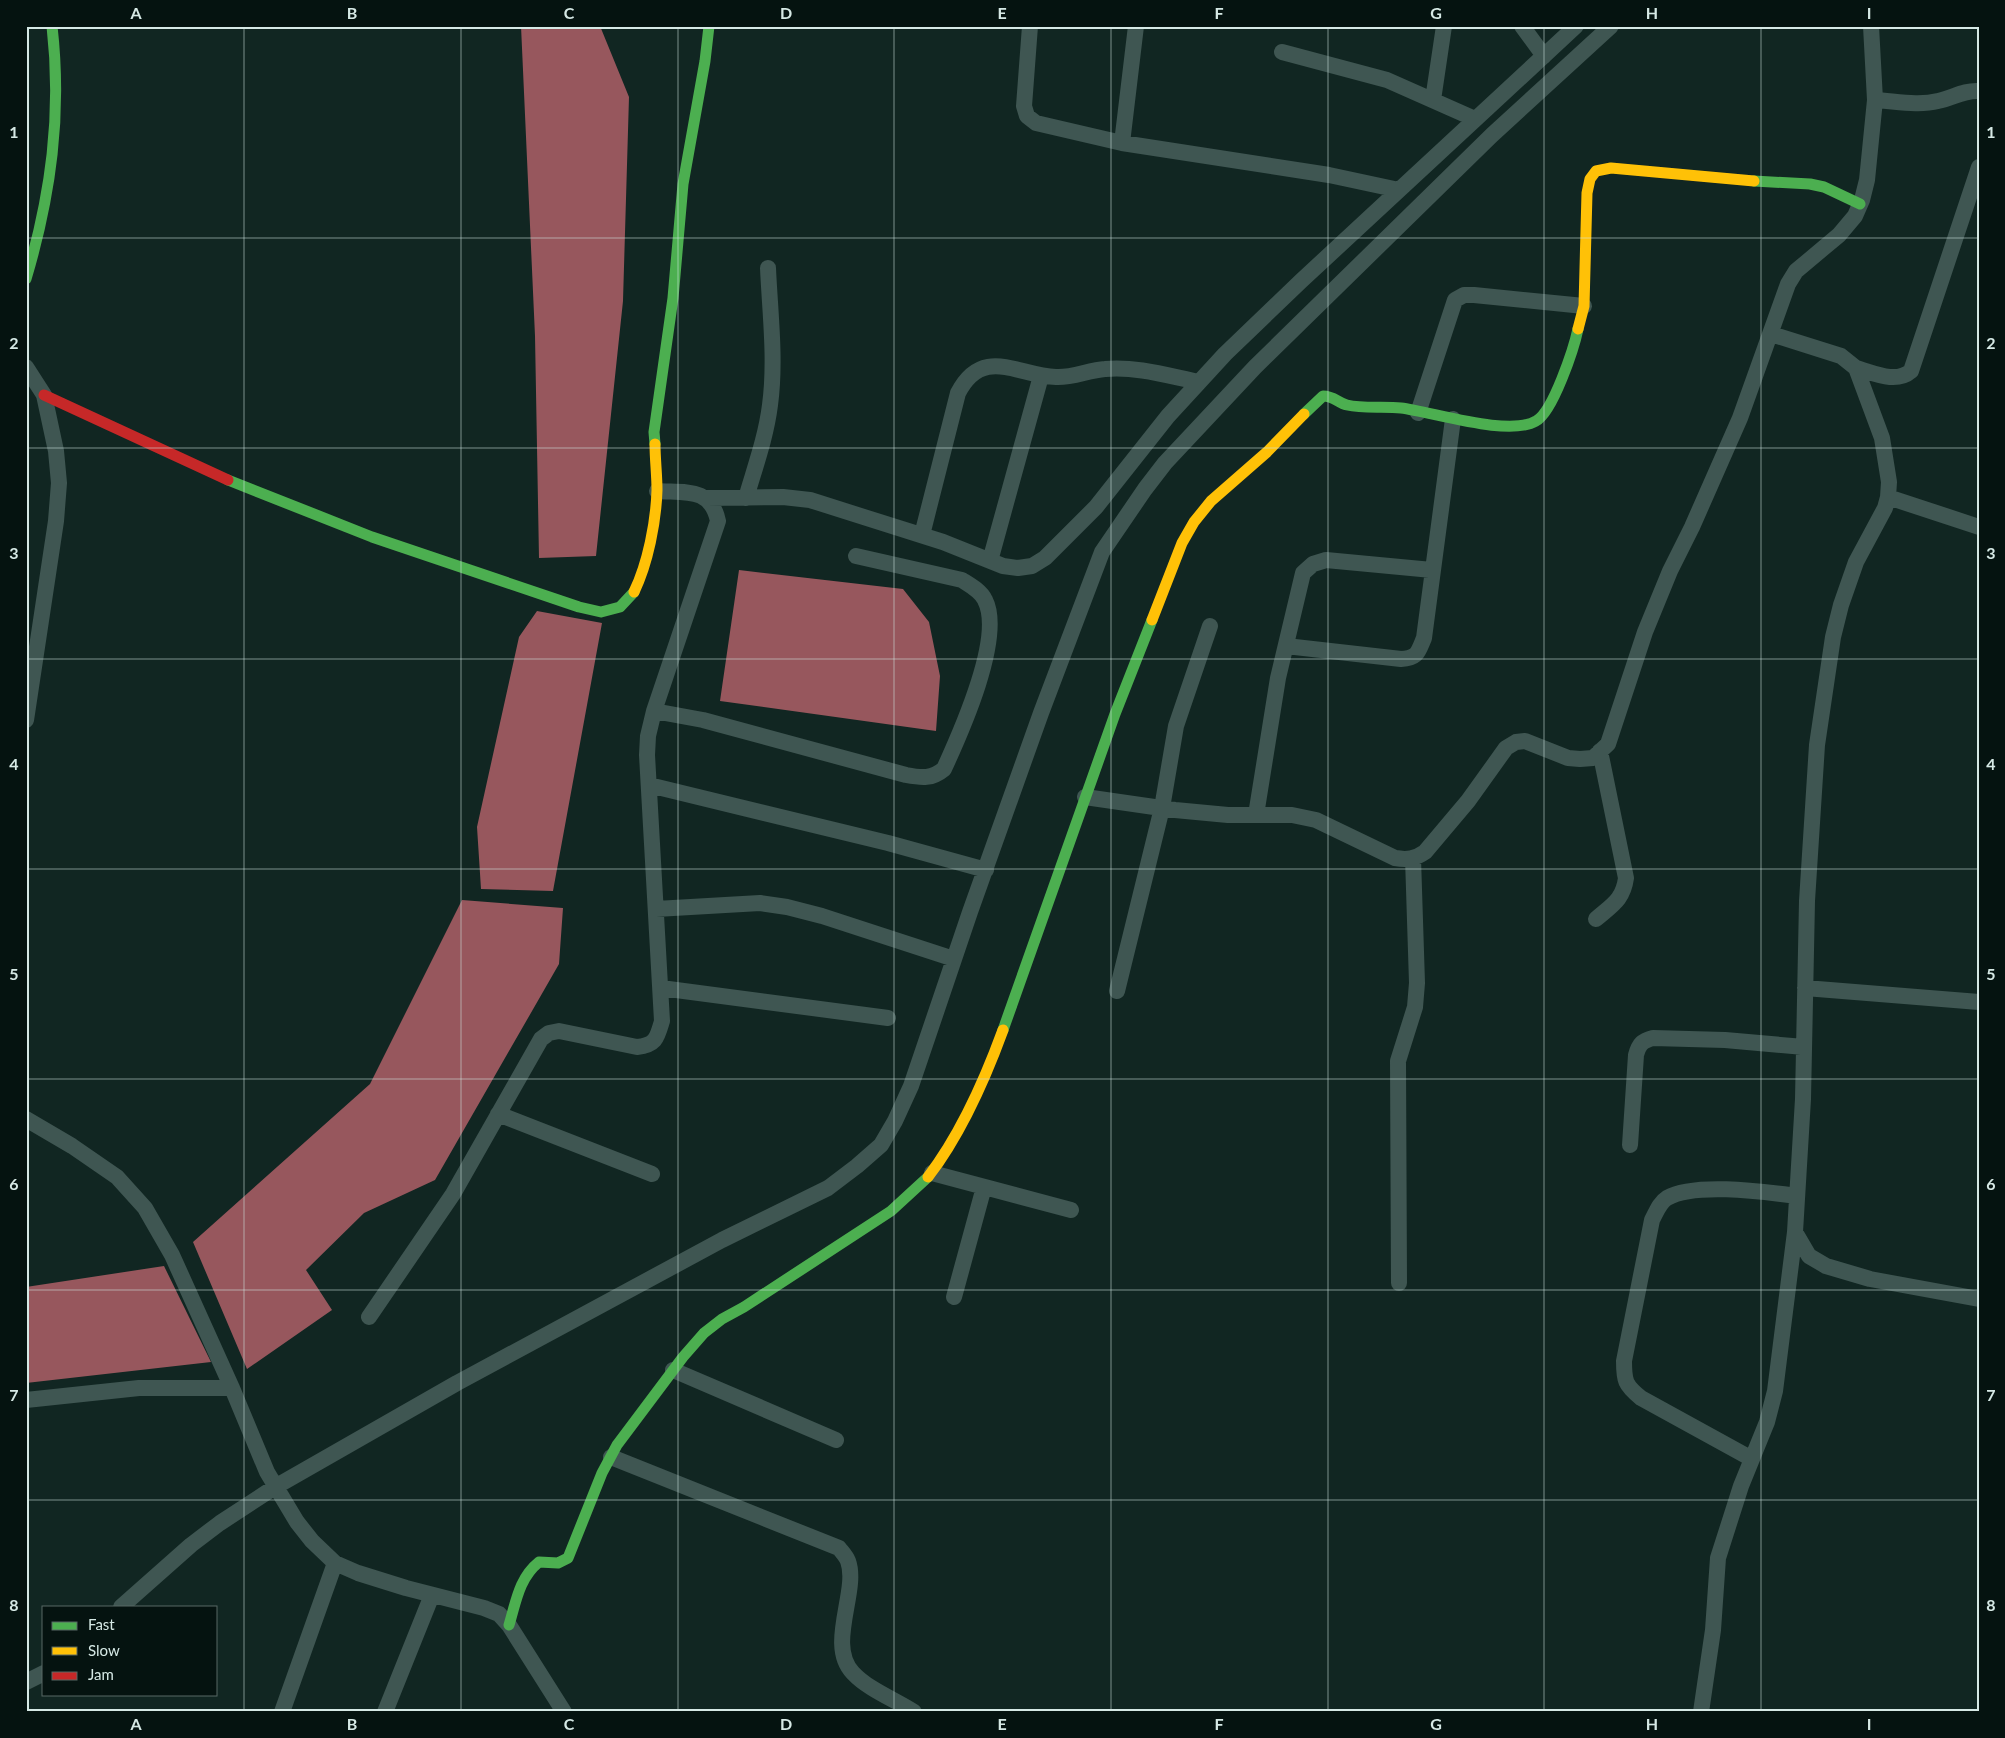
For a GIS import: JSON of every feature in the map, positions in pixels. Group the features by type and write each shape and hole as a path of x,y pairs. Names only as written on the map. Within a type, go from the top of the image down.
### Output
{"street":[{"path":"26,279 44,206 52,162 56,121 57,75 52,26"},
{"path":"44,395 185,461 304,511 446,564 601,612 620,607 635,591 650,544 657,491 654,432 673,298 683,184 705,61 709,26"},
{"path":"1030,26 1024,106 1027,116 1036,123 1122,143 1329,175 1399,190"},
{"path":"1122,143 1136,26"},
{"path":"1433,100 1444,26"},
{"path":"1522,26 1544,56"},
{"path":"657,491 695,494 707,498 783,497 810,500 922,535 1003,566 1018,568 1032,566 1045,558 1096,508 1168,416 1246,334 1576,26"},
{"path":"122,1606 191,1545 271,1480 722,1240 828,1188 857,1166 880,1145 895,1121 907,1095 1041,713 1102,552 1165,463 1255,367 1492,135 1611,26"},
{"path":"1085,797 1228,815 1292,815 1316,820 1395,858 1406,860 1425,852 1468,801 1506,748 1516,742 1525,741 1568,758 1580,760 1593,758 1608,744 1648,624 1670,571 1692,527 1740,418 1788,284 1796,271 1840,234 1855,216 1860,204 1867,180 1875,100 1871,26"},
{"path":"1282,52 1387,80 1476,119"},
{"path":"1875,100 1928,102 1946,99 1961,92 1979,91"},
{"path":"1770,334 1841,356 1856,368 1893,378 1903,378 1911,371 1979,167"},
{"path":"509,1625 525,1576 531,1566 538,1562 564,1563 571,1554 602,1473 617,1445 673,1370 704,1333 891,1211 928,1180 946,1154 969,1110 994,1054 1115,714 1182,543 1194,522 1211,501 1267,452 1317,400 1324,396 1331,396 1347,404 1401,408 1418,413 1497,426 1526,425 1537,421 1548,410 1562,377 1576,338 1584,306 1586,193 1590,179 1596,172 1611,168 1718,179 1810,184 1824,187 1860,204"},
{"path":"746,498 765,433 770,405 772,349 768,268"},
{"path":"1418,413 1455,300 1464,295 1474,295 1584,306"},
{"path":"922,535 958,393 964,382 974,373 989,367 1006,366 1040,376 1059,377 1087,371 1126,368 1199,382"},
{"path":"26,367 44,395 56,451 60,483 26,720"},
{"path":"1701,1712 1713,1630 1718,1558 1741,1486 1767,1422 1775,1391 1795,1232 1804,1048 1807,902 1817,745 1833,637 1856,562 1885,508 1888,497 1889,482 1882,438 1856,368"},
{"path":"990,561 1040,376"},
{"path":"1286,646 1411,658 1418,653 1424,638 1453,419"},
{"path":"1888,497 1979,527"},
{"path":"369,1317 453,1194 541,1039 549,1033 560,1031 638,1047 650,1046 657,1037 662,1021 648,785 648,736 654,711 718,521 715,509 707,498"},
{"path":"654,711 703,720 906,775 924,778 938,774 944,769 969,714 986,652 990,618 985,599 962,580 856,556"},
{"path":"1256,815 1278,678 1303,573 1312,564 1326,560 1432,570"},
{"path":"1117,991 1162,808 1176,726 1210,626"},
{"path":"1596,919 1618,900 1624,892 1626,878 1600,751"},
{"path":"648,785 888,843 986,870"},
{"path":"1399,1282 1398,1061 1415,1007 1417,983 1413,858"},
{"path":"656,909 751,903 778,906 822,916 954,959"},
{"path":"661,988 888,1018"},
{"path":"1805,988 1979,1002"},
{"path":"1630,1146 1636,1055 1638,1046 1643,1040 1653,1038 1725,1040 1804,1048"},
{"path":"498,1114 652,1174"},
{"path":"26,1119 72,1146 117,1177 145,1208 172,1255 271,1480 297,1522 312,1541 335,1563 366,1575 484,1608 499,1614 509,1625 564,1712"},
{"path":"932,1173 1070,1210"},
{"path":"954,1298 984,1187"},
{"path":"1752,1459 1641,1398 1628,1388 1624,1378 1624,1361 1652,1220 1657,1209 1666,1199 1678,1194 1706,1190 1746,1190 1797,1196"},
{"path":"1795,1232 1809,1256 1826,1266 1870,1279 1979,1300"},
{"path":"673,1370 836,1440"},
{"path":"26,1400 139,1388 232,1388"},
{"path":"611,1457 839,1548 848,1560 850,1576 842,1637 843,1659 851,1671 861,1680 914,1712"},
{"path":"282,1712 335,1563"},
{"path":"385,1712 432,1595"},
{"path":"26,1682 42,1674"}],"shaded area":[{"path":"521,26 600,26 629,97 623,301 596,556 539,558 535,336"},
{"path":"739,570 903,589 929,622 940,676 936,731 720,701"},
{"path":"537,611 602,623 553,891 481,889 477,827 519,637"},
{"path":"462,900 563,908 559,964 435,1180 364,1213 306,1270 332,1310 247,1369 193,1242 370,1084"},
{"path":"164,1266 211,1362 26,1383 26,1287"}],"traffic: fast":[{"path":"26,279 42,216 52,154 56,91 52,26"},
{"path":"655,444 654,432 673,298 683,184 705,61 709,26"},
{"path":"1754,181 1810,184 1824,187 1860,204"},
{"path":"1304,414 1323,396 1354,406 1401,408 1490,425 1524,425 1536,421 1549,406 1567,364 1578,329"},
{"path":"228,480 372,537 579,607 601,612 620,607 634,592"},
{"path":"1003,1030 1115,714 1152,620"},
{"path":"509,1625 519,1591 527,1575 539,1562 558,1563 568,1558 602,1473 617,1445 683,1357 704,1333 722,1319 744,1307 891,1211 928,1177"}],"traffic: slow":[{"path":"1578,329 1584,306 1587,193 1590,179 1596,171 1611,168 1754,181"},
{"path":"1152,620 1182,543 1194,522 1211,501 1267,452 1304,414"},
{"path":"634,592 647,555 655,515 657,490 655,444"},
{"path":"928,1177 951,1143 971,1107 1003,1030"}],"traffic: jam":[{"path":"44,395 228,480"}]}
